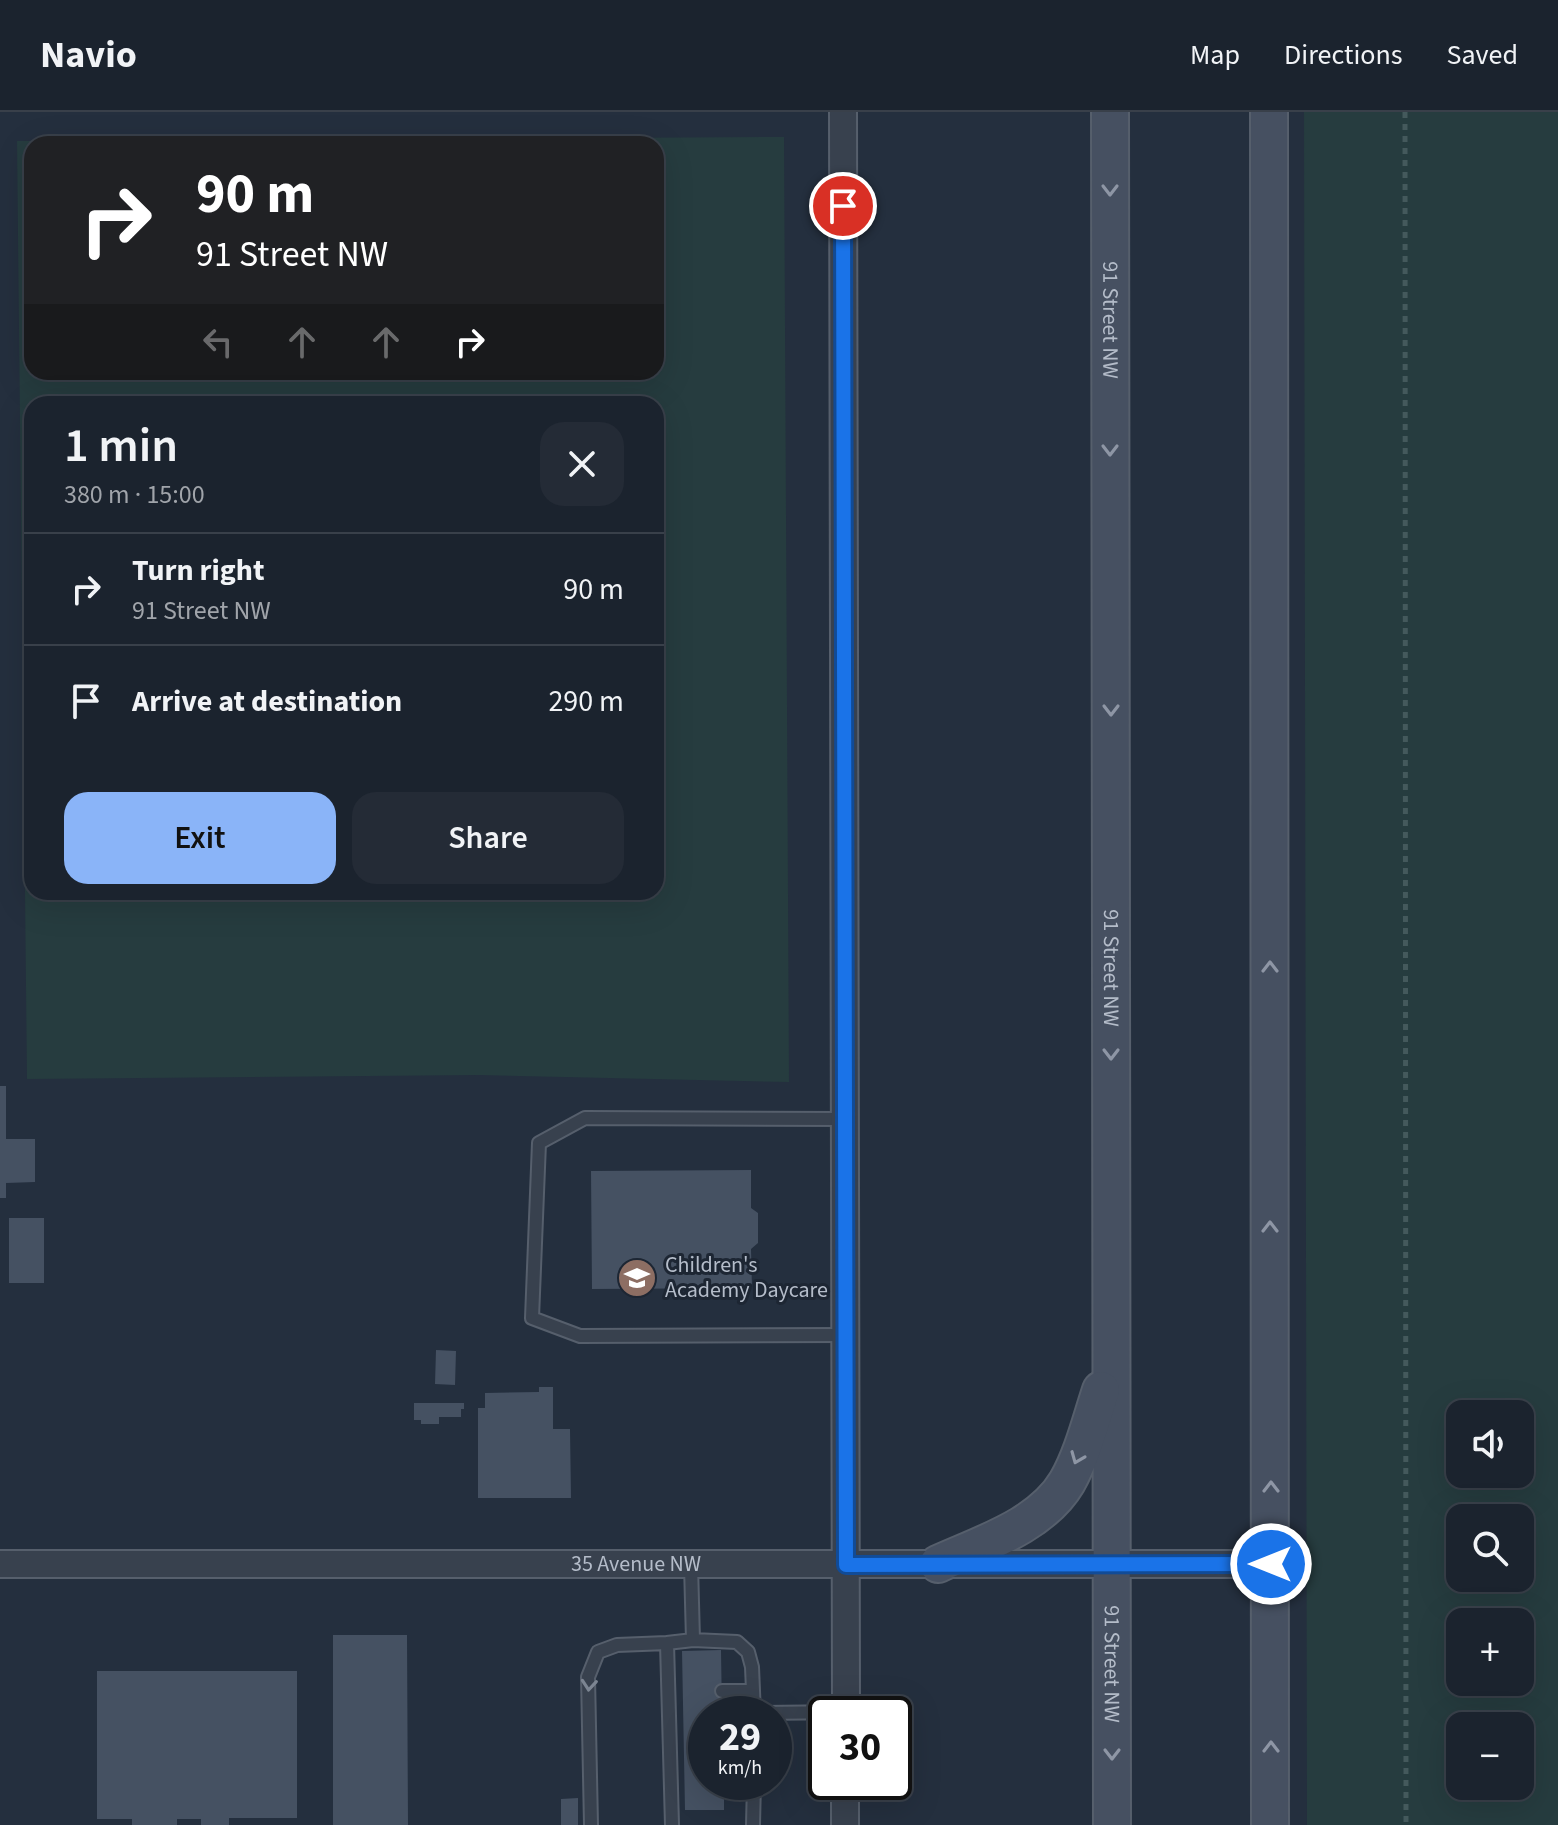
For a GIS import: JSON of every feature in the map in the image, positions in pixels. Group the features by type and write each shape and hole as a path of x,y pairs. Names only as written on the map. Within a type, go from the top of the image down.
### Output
{"main road":[{"name":"91 Street NW","path":"1110,112 1112,1825"},
{"path":"1269,112 1270,1825"},
{"path":"938,1564 1007,1532 1049,1504 1066,1484 1112,1358"}],"street":[{"path":"843,112 846,1696"},
{"name":"35 Avenue NW","path":"0,1564 1271,1564"},
{"path":"845,1800 845,1825"}],"lane":[{"path":"845,1119 585,1118 539,1143 532,1318 580,1336 846,1335"},
{"path":"691,1565 693,1640"},
{"path":"591,1825 588,1677 598,1652 617,1645 693,1640 737,1642 748,1652 753,1696"},
{"path":"667,1643 669,1689 676,1735 677,1773 672,1825"},
{"path":"669,1689 683,1690"},
{"path":"722,1691 753,1691"},
{"path":"753,1825 754,1800"}],"path":[{"path":"1405,112 1406,1825"}],"green space":[{"path":"1304,112 1558,112 1558,1825 1307,1825"},
{"path":"784,137 789,1082 479,1075 27,1079 25,900 664,900 664,396 24,396 24,798 17,141 24,141 24,380 664,380 664,138"}],"building":[{"path":"0,1086 6,1086 6,1139 35,1139 35,1182 6,1183 6,1198 0,1198"},
{"path":"751,1170 751,1208 758,1213 758,1243 751,1249 752,1288 592,1289 591,1171"},
{"path":"9,1218 44,1218 44,1283 9,1283"},
{"path":"436,1350 456,1351 455,1385 435,1384"},
{"path":"539,1387 553,1387 553,1429 570,1429 571,1498 478,1498 478,1408 485,1408 485,1393 539,1392"},
{"path":"414,1403 464,1403 464,1409 461,1409 461,1417 439,1417 439,1424 421,1424 421,1420 414,1420"},
{"path":"333,1635 407,1635 408,1825 333,1825"},
{"path":"721,1650 722,1696 688,1696 688,1800 724,1800 724,1810 685,1810 682,1651"},
{"path":"97,1671 297,1671 297,1818 229,1818 229,1825 201,1825 201,1819 177,1819 177,1825 132,1825 132,1819 97,1819"},
{"path":"578,1798 578,1825 561,1825 561,1799"}],"place":[{"name":"Children's Academy Daycare","path":"637,1278"}],"route":[{"path":"843,206 846,1565 1271,1564"}]}
